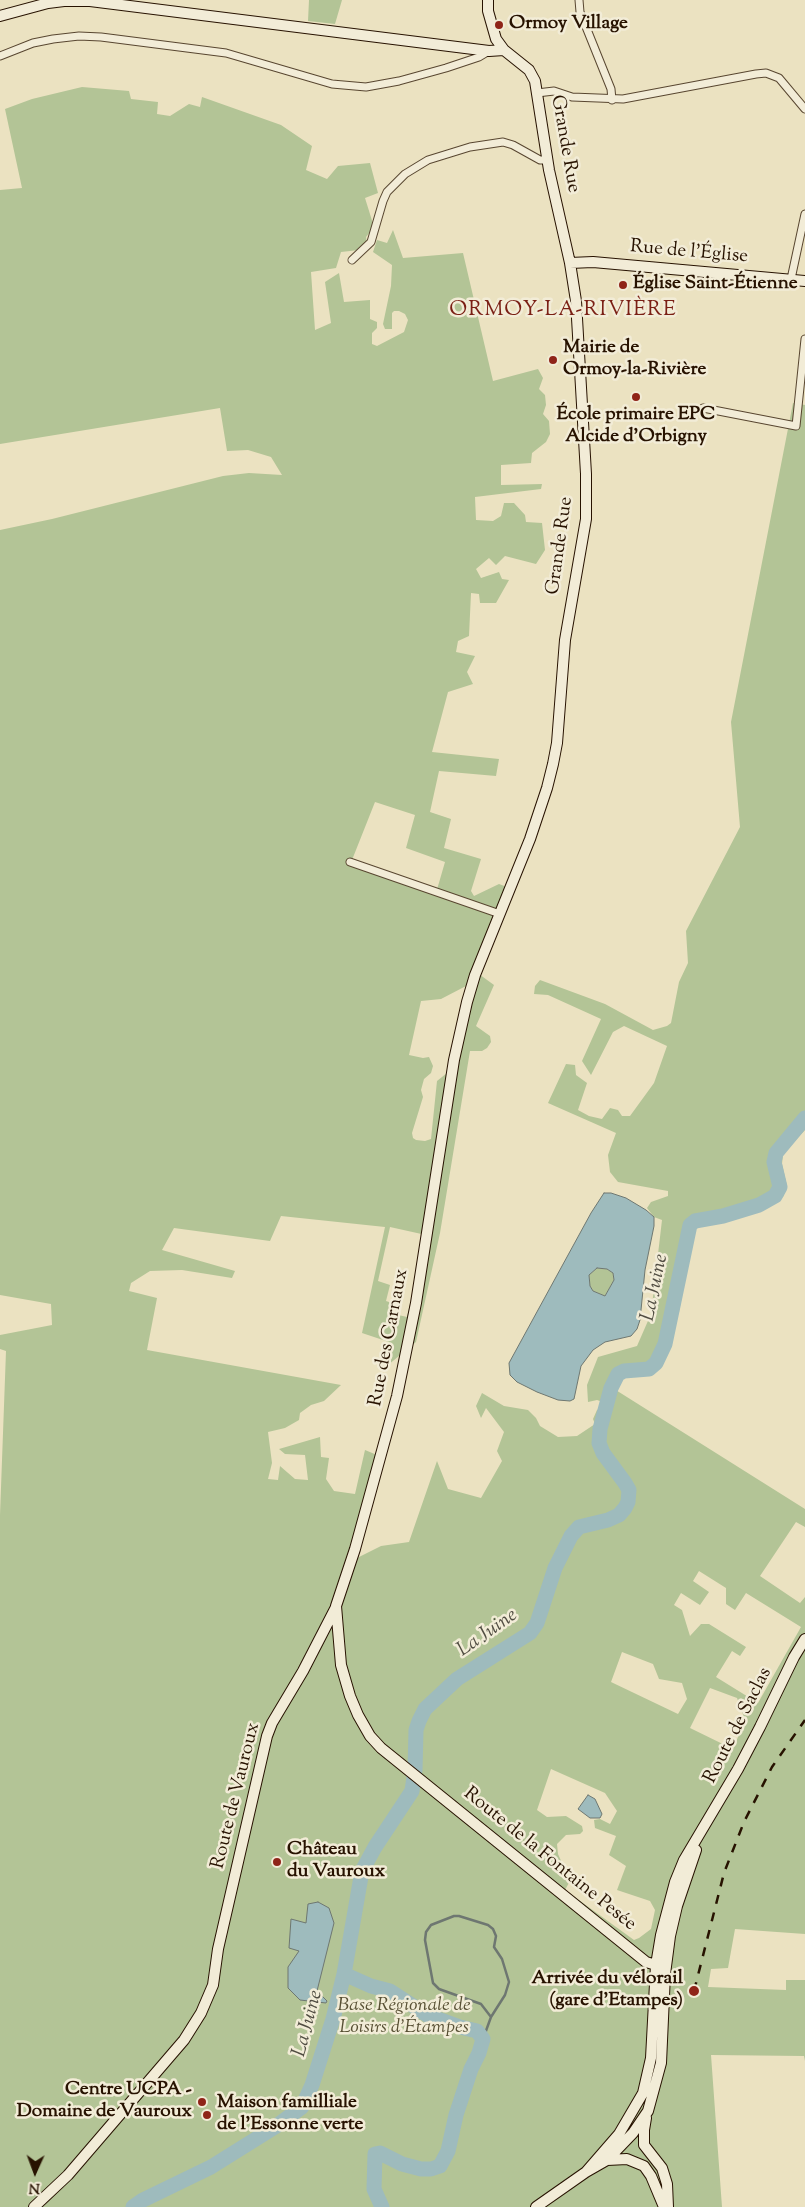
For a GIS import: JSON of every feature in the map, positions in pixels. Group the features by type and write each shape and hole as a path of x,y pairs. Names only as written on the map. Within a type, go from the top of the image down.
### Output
{"street":[{"name":"Grande Rue","path":"488,0 488,11 496,39 504,50 529,70 535,81 548,160 570,263 576,310 586,474 586,519 565,640 557,743 539,813 506,898"},
{"path":"579,0 580,12 611,88 612,100"},
{"path":"0,16 48,3 90,1 489,50 504,50"},
{"path":"0,56 33,43 67,36 101,37 226,53 332,84 358,87 399,81 446,68 479,57 489,50"},
{"path":"537,93 554,91 572,97 612,100 766,73 779,78 801,101 805,109"},
{"path":"352,260 371,242 383,201 388,192 405,174 428,160 470,147 503,142 513,145 540,160 548,160"},
{"path":"791,279 805,214"},
{"name":"Rue de l'Église","path":"570,263 594,262 805,281"},
{"path":"704,408 796,426 805,338"},
{"path":"350,862 500,914"},
{"name":"Rue des Carnaux","path":"404,1766 381,1748 370,1736 352,1702 341,1665 336,1606 358,1539 397,1396 416,1302 454,1060 467,1002 475,976 506,898"},
{"name":"Route de Vauroux","path":"34,2207 68,2175 184,2040 201,2013 213,1984 218,1949 267,1736 272,1722 303,1671 336,1606"},
{"name":"Route de Saclas","path":"586,2172 619,2134 643,2093 649,2074 654,2028 656,1965 661,1935 675,1882 684,1860 704,1829 760,1727 794,1657 805,1639"},
{"name":"Route de la Fontaine Pesée","path":"404,1766 646,1962 656,1965 666,1974"},
{"name":"Route de Saclas","path":"586,2172 608,2160 624,2143 648,2111 661,2063 670,1936 677,1906 704,1829"},
{"path":"628,2159 624,2137 640,2110 643,2093"},
{"path":"648,2111 644,2130 644,2145 662,2168 667,2184 666,2207"},
{"path":"611,2143 644,2145"},
{"path":"608,2160 628,2159 644,2166 666,2207"},
{"path":"536,2207 586,2172"}],"green space":[{"path":"309,0 342,0 335,24 308,21"},
{"name":"Base Régionale de Loisirs d'Étampes","path":"82,87 129,91 131,99 158,102 157,114 170,116 189,104 200,107 202,97 281,125 312,146 306,170 327,179 338,166 370,163 378,193 365,198 374,227 366,237 367,244 359,250 341,252 336,268 311,272 315,330 331,323 325,282 339,273 344,302 370,300 370,319 377,322 377,328 372,333 372,344 377,346 404,332 408,320 405,314 399,311 392,313 392,329 385,329 383,324 391,286 392,265 373,252 377,240 387,243 393,230 403,258 463,253 493,381 538,369 543,378 539,389 545,395 546,405 543,414 549,421 550,434 546,442 532,453 531,463 501,465 501,485 542,484 541,489 475,497 476,520 493,521 501,516 504,503 514,503 525,515 526,522 542,523 545,550 536,564 505,556 496,565 489,558 476,569 481,578 499,572 502,579 509,580 496,603 480,603 479,594 471,593 469,636 458,641 456,652 475,656 467,672 473,684 448,692 432,752 499,759 496,776 439,771 430,812 451,819 444,848 481,859 471,891 474,896 499,884 507,887 472,969 494,985 476,1026 490,1036 491,1042 482,1051 470,1051 440,1233 416,1342 388,1365 389,1342 362,1333 385,1227 281,1216 270,1241 174,1228 162,1250 235,1271 232,1278 182,1270 150,1271 131,1283 129,1291 157,1298 147,1350 341,1385 324,1401 311,1405 300,1413 299,1420 285,1428 268,1432 272,1463 268,1479 278,1480 280,1466 295,1479 308,1480 305,1455 285,1454 279,1449 320,1437 321,1457 329,1458 326,1479 334,1491 355,1494 365,1450 377,1455 367,1495 345,1564 381,1546 409,1542 437,1461 448,1489 481,1498 502,1461 497,1451 504,1432 486,1408 481,1418 476,1406 482,1393 504,1406 528,1410 536,1418 540,1426 558,1437 577,1436 595,1424 593,1419 597,1410 602,1407 603,1402 597,1400 588,1402 587,1385 598,1357 637,1346 651,1314 662,1220 654,1217 647,1208 651,1202 668,1196 668,1191 618,1182 610,1172 608,1155 616,1133 548,1103 566,1064 575,1065 576,1075 587,1083 578,1110 589,1116 602,1119 610,1108 618,1110 622,1116 630,1116 654,1083 667,1046 624,1026 613,1032 591,1075 582,1061 601,1019 548,995 534,994 535,986 540,980 605,1004 653,1030 671,1023 679,982 688,963 686,931 740,827 731,722 793,403 805,405 805,1130 783,1154 782,1164 787,1186 783,1197 760,1211 731,1220 704,1224 694,1230 679,1312 674,1311 664,1348 657,1363 649,1369 624,1371 618,1374 611,1387 805,1509 805,1527 796,1522 760,1576 800,1603 805,1597 805,1934 735,1929 728,1968 711,1969 708,1987 786,1990 786,1980 805,1980 805,2061 804,2056 711,2055 722,2207 0,2207 0,1515 6,1351 0,1349 0,1335 52,1325 51,1304 0,1295 0,530 52,519 223,476 249,473 282,475 271,457 248,450 227,451 220,408 0,444 0,190 22,188 5,109 32,99","holes":["375,802 415,815 406,848 445,862 436,893 350,865","466,986 447,1073 437,1081 431,1139 425,1141 416,1140 413,1138 412,1133 423,1097 421,1090 424,1079 431,1073 433,1066 429,1057 423,1058 409,1055 421,1001 441,999","390,1227 426,1235 407,1317 390,1313 392,1303 386,1301 390,1285 378,1281","699,1571 726,1588 726,1604 735,1610 746,1593 801,1627 758,1703 716,1677 732,1651 740,1656 746,1647 709,1624 701,1624 690,1636 682,1610 674,1605 681,1593 700,1605 709,1592 693,1581","622,1652 653,1664 659,1679 682,1683 687,1699 678,1714 611,1682","710,1688 737,1698 745,1720 733,1749 690,1728","551,1769 605,1793 617,1811 610,1824 600,1819 594,1820 595,1828 616,1836 609,1855 626,1866 617,1890 650,1901 655,1910 651,1929 634,1940 565,1890 570,1881 558,1854 557,1844 566,1835 580,1834 583,1831 582,1826 566,1816 547,1817 537,1810"]},
{"path":"597,1268 607,1269 613,1273 614,1280 605,1296 593,1291 590,1286 589,1275"}],"water":[{"path":"604,1193 611,1193 626,1198 654,1217 654,1226 645,1270 640,1320 637,1329 631,1336 605,1342 593,1350 581,1366 574,1399 570,1401 558,1400 517,1382 510,1375 509,1363 591,1213","holes":["597,1268 607,1269 613,1273 614,1280 605,1296 593,1291 590,1286 589,1275"]},
{"path":"588,1795 595,1799 602,1814 600,1818 590,1818 578,1809"},
{"path":"318,1902 329,1908 334,1923 317,1991 327,2001 326,2003 300,2000 288,1988 288,1967 299,1951 289,1948 291,1919 306,1923 308,1904"}],"waterway":[{"name":"La Juine","path":"133,2207 143,2200 211,2167 275,2127 302,2107 312,2085 333,2019 344,1974 362,1871 375,1847 412,1791 415,1770 416,1730 425,1709 457,1679 530,1633 537,1623 555,1568 571,1536 579,1527 608,1520 619,1515 625,1508 628,1502 629,1490 603,1453 599,1443 600,1429 611,1388 618,1374 624,1371 649,1369 656,1363 665,1344 690,1225 695,1221 723,1216 759,1205 775,1196 780,1187 774,1162 776,1153 805,1118"},
{"path":"483,2039 491,2017 505,1995 509,1982 502,1959 494,1947 496,1936 493,1929 488,1925 459,1916 454,1916 431,1925 426,1932 425,1940 433,1983 439,1989 481,2004 491,2017"},
{"path":"344,1974 371,1986 390,1991 427,2015 477,2031 483,2039 456,2115 448,2151 440,2166 431,2169 421,2169 402,2164 380,2153 375,2154 374,2189 382,2207"}],"railway":[{"path":"694,1991 724,1873 744,1822 772,1767 805,1720"}],"place":[{"name":"Ormoy Village","path":"499,25"},
{"name":"Église Saint-Étienne","path":"623,285"},
{"name":"Mairie de Ormoy-la-Rivière","path":"553,360"},
{"name":"École primaire EPC Alcide d'Orbigny","path":"636,397"},
{"name":"Château du Vauroux","path":"277,1862"},
{"name":"Arrivée du vélorail (gare d'Etampes)","path":"694,1991"},
{"name":"Centre UCPA - Domaine de Vauroux","path":"202,2102"},
{"name":"Maison familliale de l'Essonne verte","path":"207,2115"}],"district":[{"name":"ORMOY-LA-RIVIÈRE","path":"563,311"}]}
